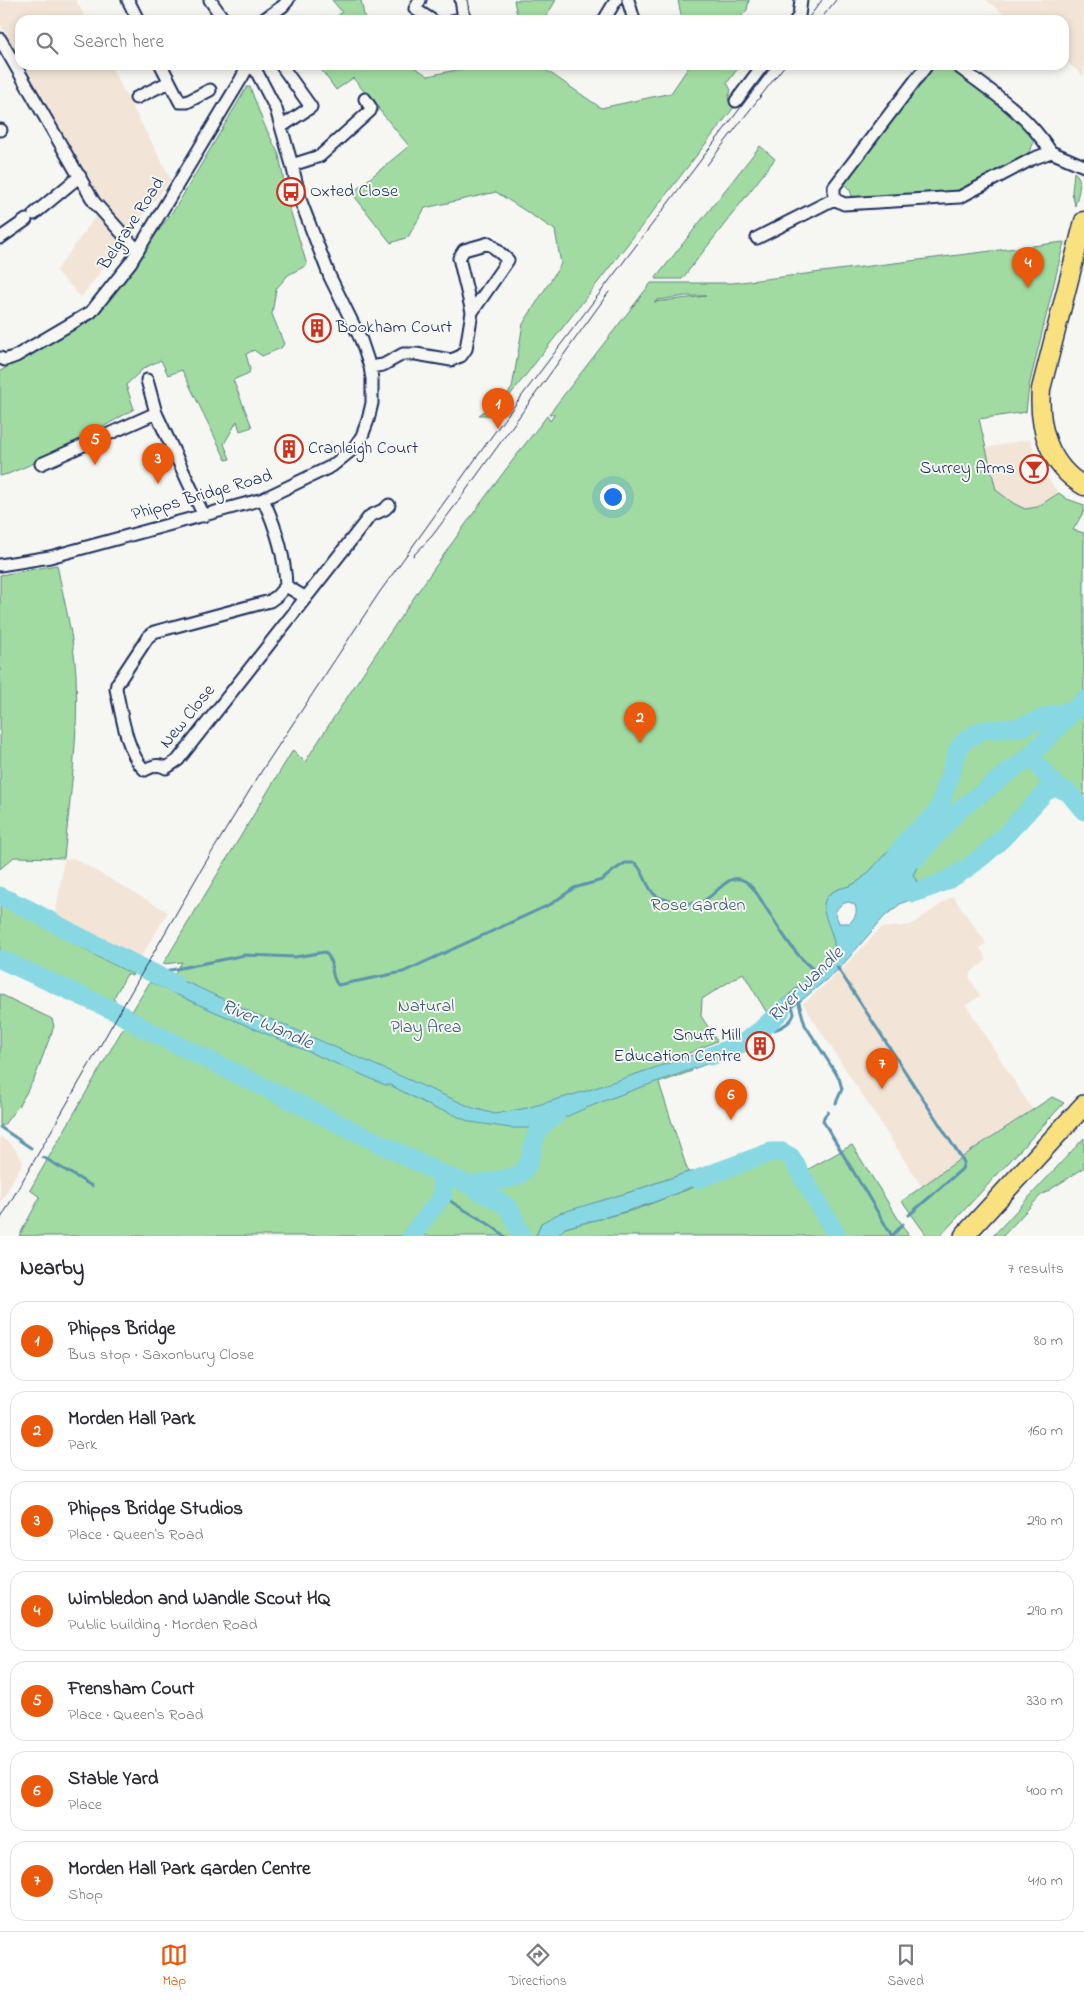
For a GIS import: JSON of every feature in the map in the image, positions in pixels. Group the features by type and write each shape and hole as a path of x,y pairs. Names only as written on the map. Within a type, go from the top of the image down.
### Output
{"highway":[{"path":"964,1236 1084,1105"}],"main road":[{"path":"1084,225 1041,390 1040,406 1044,436 1050,450 1068,474 1084,486"}],"street":[{"path":"128,0 136,15"},
{"path":"210,0 220,15"},
{"path":"270,15 288,0"},
{"path":"420,0 415,9 424,15"},
{"path":"461,0 464,15"},
{"path":"607,15 616,0"},
{"path":"628,0 632,15"},
{"path":"799,15 801,0"},
{"path":"0,39 15,65"},
{"path":"18,70 94,202 138,251"},
{"path":"163,70 180,102 187,102 210,90"},
{"name":"Belgrave Road","path":"0,358 5,360 16,356 84,318 90,312 138,251 246,70"},
{"name":"Phipps Bridge Road","path":"0,565 50,557 264,499 332,466 353,449 362,436 372,403 370,367 361,340 330,277 301,202 281,127 271,98 256,70"},
{"path":"281,127 312,107 285,70"},
{"path":"737,93 758,70"},
{"path":"834,199 834,187 923,70"},
{"path":"963,70 1019,113 1039,133 1051,152 1084,166"},
{"path":"136,98 169,82"},
{"path":"292,165 320,156 371,108 366,100"},
{"path":"834,199 844,204 960,198 1032,159 1051,152"},
{"path":"0,238 84,184"},
{"path":"757,238 834,199"},
{"path":"370,367 383,365 403,354 416,354 451,360 457,359 466,349 472,312 459,258 464,250 488,243 508,260 472,312"},
{"path":"147,380 156,413 204,516"},
{"path":"41,464 156,413"},
{"path":"264,499 280,548 286,574 286,586 306,598"},
{"name":"New Close","path":"286,586 277,596 270,600 154,632 148,637 117,684 116,689 137,764 145,770 154,765 161,765 166,768 178,760 370,516 389,505"}],"shaded area":[{"path":"0,0 76,0 84,15 15,15 15,50 0,24"},
{"path":"986,0 1084,0 1084,76 1069,64 1069,15 1006,15"},
{"path":"27,70 113,70 171,179 81,297 56,271 104,205"},
{"path":"972,389 986,448 1030,439 1037,459 1048,479 1059,493 1037,507 1025,509 999,524"},
{"path":"64,858 68,860 73,858 168,912 138,962 55,919"},
{"path":"953,896 986,943 980,948 987,960 971,972 969,977 980,996 966,1005 1032,1109 970,1151 922,1187 803,1004 840,971 881,928 911,925"},
{"path":"0,1136 13,1146 23,1162 0,1203"}],"green space":[{"path":"332,0 361,0 364,15 339,15 342,12"},
{"path":"514,0 556,0 547,15 517,15"},
{"path":"678,0 749,0 747,10 742,15 681,15"},
{"path":"322,70 419,70 428,76 456,70 546,70 601,108 671,93 687,70 737,70 727,83 731,90 728,100 735,106 497,412 491,415 479,415 505,397 512,388 523,324 561,264 555,230 496,192 425,208 408,237 391,243 352,193 409,146 353,78 336,90"},
{"path":"928,70 958,70 1028,127 1034,140 1031,149 1025,157 957,193 853,199 850,190 842,182"},
{"path":"247,87 250,87 263,122 279,155 288,203 307,265 288,275 276,289 272,314 284,344 281,348 262,356 254,350 246,354 250,369 249,373 233,380 252,427 240,431 237,421 224,444 230,459 226,460 182,370 168,375 161,360 144,368 126,385 134,409 58,453 0,476 0,371 94,319 176,207"},
{"path":"760,146 775,159 682,279 655,279"},
{"path":"1074,172 1080,183 1075,206 1072,192"},
{"path":"1064,242 1029,386 1026,412 979,419 996,490 1013,503 1025,509 1037,507 1059,493 1067,499 1084,505 1084,511 1073,530 1084,533 1084,796 1067,783 1048,783 966,862 931,883 917,882 913,875 931,841 916,853 904,857 902,853 907,846 899,840 858,882 830,894 836,947 834,957 767,1013 743,973 702,999 701,1016 717,1041 687,1054 692,1071 659,1083 688,1172 541,1223 536,1236 527,1236 523,1228 513,1232 512,1236 19,1236 40,1197 30,1190 125,1025 139,1032 146,1022 131,1013 150,982 165,989 182,962 163,964 293,750 305,762 392,630 483,500 547,416 550,421 555,414 549,414 651,283 733,283","holes":["686,296 706,296 654,302"]},
{"path":"57,565 73,647 77,698 73,766 64,858 14,857 0,869 0,575"},
{"path":"0,902 100,958 133,974 132,976 127,974 113,999 117,1002 116,1004 0,951"},
{"path":"0,994 52,1019 54,1026 35,1077 21,1102 3,1126 0,1125"},
{"path":"1052,1097 1064,1103 940,1236 927,1236 902,1201 975,1148"},
{"path":"1084,1138 1084,1168 1040,1196 1003,1236 993,1236"},
{"path":"852,1145 909,1236 559,1236 565,1228 637,1209 779,1158 786,1160 796,1176"}],"water":[{"path":"909,838 907,846 902,853 904,857 916,852 932,839 913,875 917,882 922,884 934,881 936,885 933,890 900,904 884,917 839,969 765,1031 759,1023 767,1013 834,957 834,942 824,911 827,897 835,890 846,887 863,878 892,847","holes":["849,902 855,905 856,915 850,923 839,923 835,913 839,907"]},
{"name":"River Wandle","path":"154,971 191,984 257,1015 278,1022 473,1108 495,1114 527,1108 586,1091 707,1050 726,1046 734,1047 728,1056 583,1109 537,1131 529,1128 511,1128 470,1122 446,1111 436,1109 390,1085 385,1085 208,1009 150,982"},
{"path":"720,1171 683,1190 645,1205 565,1228 559,1236 536,1236 541,1223 560,1213 688,1172"},
{"path":"519,1227 523,1228 527,1236 512,1236 513,1232"}],"waterway":[{"name":"River Wandle","path":"916,858 959,810 1030,756 1084,700"},
{"path":"895,858 909,838 934,816 940,805 959,747 967,739 983,730 1017,728 1052,715 1075,710"},
{"path":"1030,756 1057,787"},
{"name":"River Wandle","path":"914,893 939,884 966,869 979,859 1003,838 1046,791 1057,787 1068,792 1084,811"},
{"path":"156,973 245,955 295,957 325,952 330,960 335,981 338,985 403,972 551,904 574,888 602,880 625,863 635,863 655,895 664,899 681,902 700,902 708,898 728,881 733,879 745,881 757,893 795,951 818,973"},
{"name":"River Wandle","path":"0,896 175,984"},
{"name":"River Wandle","path":"0,959 117,1012 141,1027 440,1173 471,1185 509,1208 522,1236"},
{"path":"837,967 964,1162 962,1169 909,1215"},
{"path":"798,1000 805,1025 839,1078 842,1089 836,1103"},
{"path":"767,1025 774,1030 789,1022 794,1014 792,1005"},
{"name":"River Wandle","path":"711,1056 743,1043 761,1030 781,1011"},
{"path":"828,1112 823,1121 892,1236"},
{"name":"River Wandle","path":"471,1185 520,1174 530,1160 539,1129 545,1122 555,1116"},
{"path":"0,1127 31,1148"},
{"name":"River Wandle","path":"698,1179 771,1152 782,1152 791,1157 837,1236"},
{"path":"43,1157 92,1186"},
{"path":"411,1236 443,1195 440,1173"},
{"path":"443,1195 457,1206 497,1229 504,1236"},
{"path":"893,1235 903,1224"}],"tram line":[{"path":"811,15 822,0"},
{"path":"824,15 836,0"},
{"path":"0,1220 204,865 261,772 379,593 502,422 769,70"},
{"path":"707,165 781,70"},
{"path":"413,556 432,536 454,507 609,292"}],"place":[{"name":"Oxted Close","path":"291,192"},
{"name":"Wimbledon and Wandle Scout HQ","path":"1028,288"},
{"name":"Bookham Court","path":"317,328"},
{"name":"Phipps Bridge","path":"498,429"},
{"name":"Cranleigh Court","path":"289,449"},
{"name":"Frensham Court","path":"95,465"},
{"name":"Surrey Arms","path":"1034,469"},
{"name":"Phipps Bridge Studios","path":"158,484"},
{"name":"Morden Hall Park","path":"640,743"},
{"name":"Snuff Mill Education Centre","path":"760,1046"},
{"name":"Morden Hall Park Garden Centre","path":"882,1089"},
{"name":"Stable Yard","path":"731,1120"}],"park label":[{"name":"Rose Garden","path":"698,906"},
{"name":"Natural Play Area","path":"426,1017"}]}
